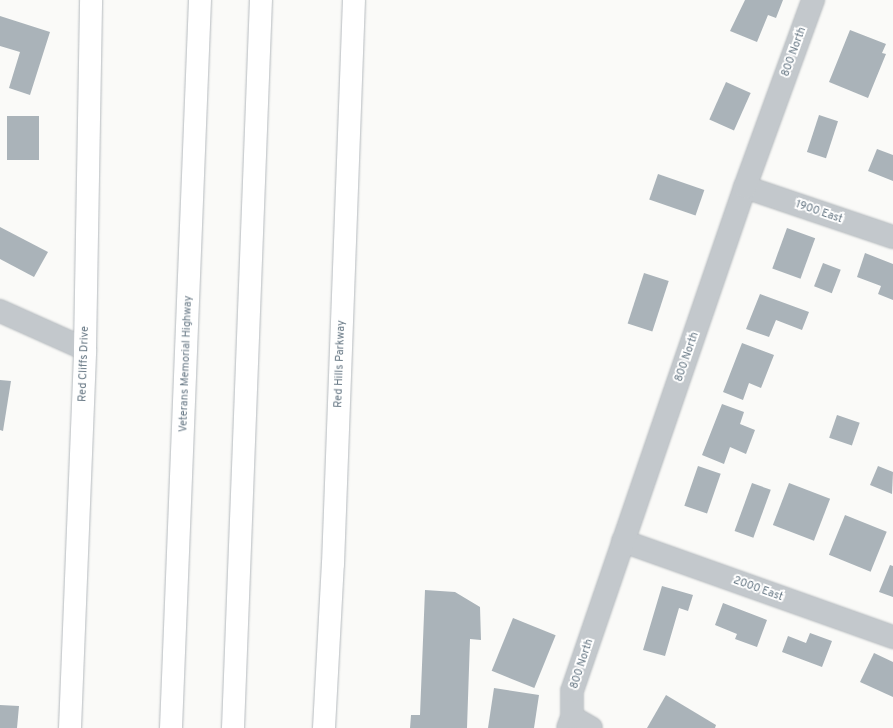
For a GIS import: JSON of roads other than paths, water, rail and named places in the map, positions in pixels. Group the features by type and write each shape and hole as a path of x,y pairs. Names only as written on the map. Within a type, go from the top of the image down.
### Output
{"main road":[{"name":"Veterans Memorial Highway","path":"171,728 200,0"},
{"path":"233,728 261,0"},
{"name":"Red Hills Parkway","path":"324,728 333,564 354,0"},
{"name":"Red Cliffs Drive","path":"70,728 84,349 88,1"}],"street":[{"name":"800 North","path":"570,723 572,691 745,187 813,0"},
{"name":"1900 East","path":"745,187 893,237"},
{"path":"0,311 84,349"},
{"name":"2000 East","path":"623,541 893,637"},
{"path":"570,723 591,728"}]}
